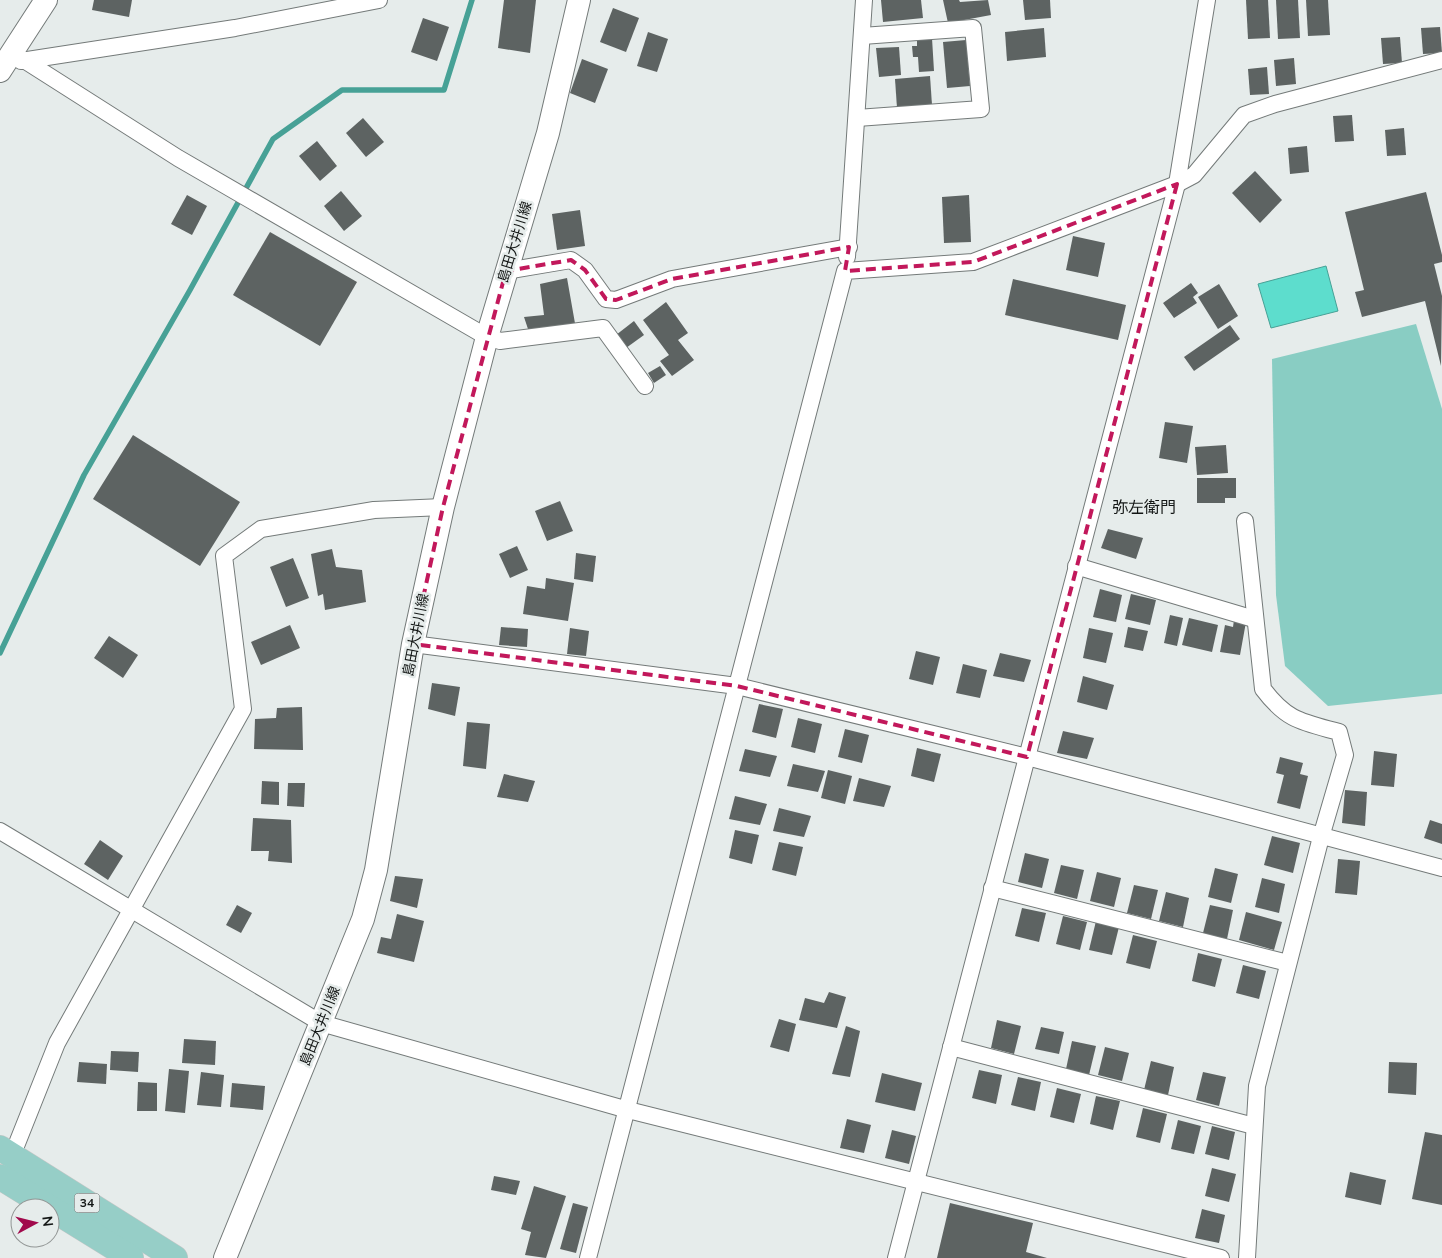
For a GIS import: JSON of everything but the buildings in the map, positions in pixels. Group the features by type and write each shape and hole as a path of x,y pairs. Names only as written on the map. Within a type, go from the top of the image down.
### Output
{"main road":[{"path":"7,65 46,0"},
{"name":"島田大井川線","path":"225,1258 362,920 376,870 413,644 443,507 487,337 548,133 579,0"},
{"name":"34","path":"3,1171 131,1258"},
{"name":"34","path":"3,1171 175,1258"}],"street":[{"path":"7,65 235,28 378,0"},
{"path":"588,1258 845,272 849,248 864,0"},
{"path":"896,1258 1177,184 1207,0"},
{"path":"857,118 981,109 973,28 862,36"},
{"path":"845,272 973,262 1177,184 1194,175 1244,115 1274,104 1442,60"},
{"path":"7,65 178,158 487,337 500,341 604,328 644,386"},
{"path":"506,271 571,260 584,270 606,299 616,300 672,279 849,248"},
{"path":"3,1171 57,1043 243,709 224,556 261,529 374,510 443,507"},
{"path":"1245,521 1262,689 1276,707 1295,720 1339,732 1345,755 1321,837 1256,1086 1247,1258"},
{"path":"1076,566 1254,618"},
{"path":"413,644 737,686 1027,757 1442,868"},
{"path":"0,832 321,1023 628,1110 1221,1258"},
{"path":"992,888 1288,963"},
{"path":"951,1047 1254,1126"}],"highlighted area":[{"path":"1177,184 1027,757 737,686 413,644 443,507 506,271 571,260 585,270 606,299 616,300 672,279 849,247 845,271 973,262"}],"shaded area":[{"path":"1326,266 1338,311 1271,328 1258,284"},
{"path":"1416,324 1442,409 1442,694 1328,706 1285,666 1276,595 1272,359"}],"waterway":[{"path":"0,653 84,475 190,290 273,139 342,90 444,90 472,0"}],"district":[{"name":"弥左衛門","path":"1144,508"}]}
